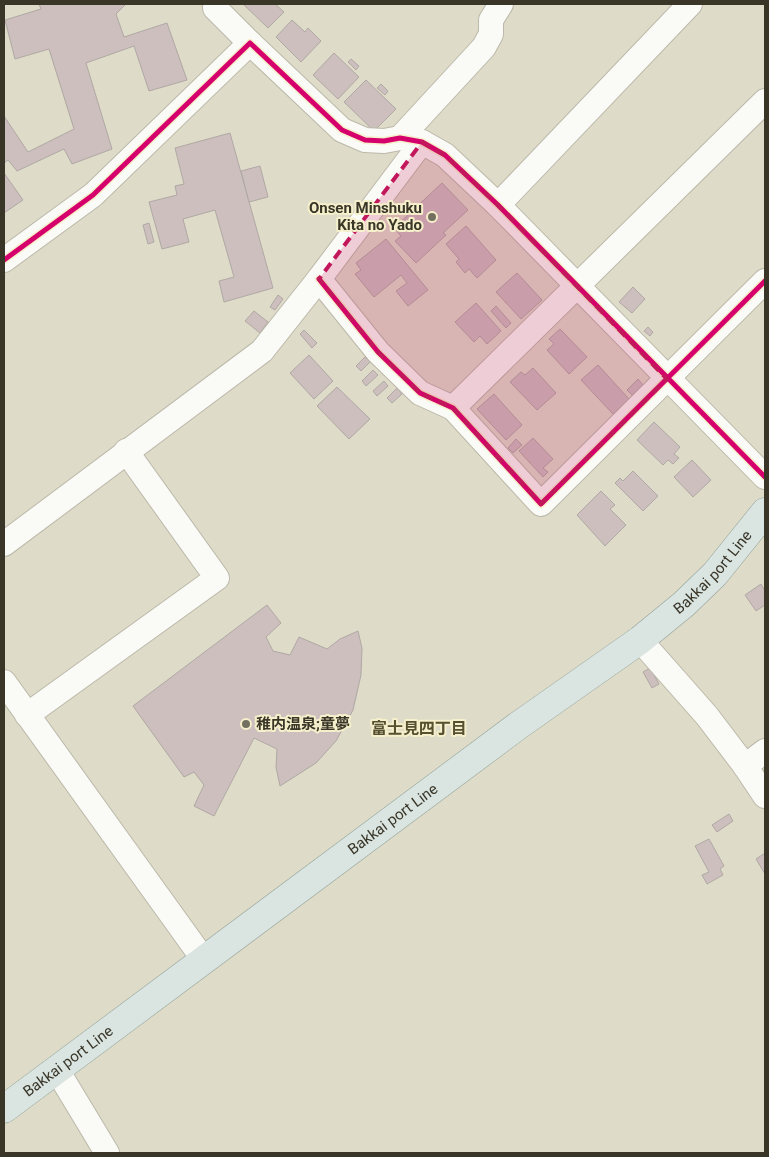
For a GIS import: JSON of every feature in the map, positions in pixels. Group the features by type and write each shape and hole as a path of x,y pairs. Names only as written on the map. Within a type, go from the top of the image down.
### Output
{"main road":[{"name":"Bakkai port Line","path":"4,1109 519,726 640,640 684,604 715,574 765,512"}],"street":[{"path":"214,4 215,8 250,43 342,130 365,140 411,140 445,155 498,205 765,477"},
{"path":"4,544 262,351 319,279 411,140 484,47 491,34 491,20 501,4"},
{"path":"498,205 690,4"},
{"path":"4,260 93,195 250,43"},
{"path":"453,408 765,102"},
{"path":"319,279 378,352 420,393 453,408 541,504 765,280"},
{"path":"27,715 217,578 126,451"},
{"path":"640,640 707,716 765,796"},
{"path":"4,682 204,960"},
{"path":"745,766 765,751"},
{"path":"57,1070 107,1153"}],"highlighted area":[{"path":"422,142 445,155 498,205 667,379 541,504 453,408 420,393 378,352 319,279"}],"building":[{"path":"39,4 126,4 116,14 124,37 167,23 187,80 149,91 134,46 86,63 112,149 72,164 64,149 17,171 8,160 4,163 4,116 28,152 74,129 49,49 15,59 5,20 41,9"},
{"path":"243,4 275,4 284,12 268,28"},
{"path":"292,20 305,32 308,28 321,41 301,62 276,37"},
{"path":"334,53 359,77 338,99 313,75"},
{"path":"351,59 359,66 356,70 348,62"},
{"path":"366,80 396,109 374,131 344,102"},
{"path":"381,84 388,91 385,95 377,88"},
{"path":"230,133 273,288 224,302 219,281 234,277 215,210 183,219 189,242 162,249 149,202 177,195 175,186 184,184 175,148"},
{"path":"260,166 268,197 249,202 241,171"},
{"path":"4,173 23,200 4,213"},
{"path":"442,183 468,210 443,233 446,235 416,263 395,241 401,236 394,228"},
{"path":"149,223 154,242 148,244 143,225"},
{"path":"466,226 496,260 477,278 469,269 465,273 456,262 459,259 446,244"},
{"path":"386,239 428,290 408,306 396,291 407,283 401,275 374,297 355,274 361,270 356,263"},
{"path":"517,273 542,300 521,319 496,292"},
{"path":"633,287 645,299 632,313 619,302"},
{"path":"278,295 283,299 275,310 270,307"},
{"path":"476,303 501,331 487,344 480,336 474,342 455,322"},
{"path":"496,306 511,323 506,328 491,311"},
{"path":"254,311 268,322 260,333 245,321"},
{"path":"648,327 653,332 650,336 644,331"},
{"path":"560,329 587,357 569,374 547,350 554,344 549,339"},
{"path":"304,330 317,343 312,348 300,334"},
{"path":"309,355 333,381 314,399 290,373"},
{"path":"365,357 370,362 361,371 356,366"},
{"path":"598,365 629,399 613,414 581,380"},
{"path":"533,368 556,393 537,410 510,382 521,372 525,375"},
{"path":"373,370 378,375 366,386 362,381"},
{"path":"638,379 643,385 632,395 627,390"},
{"path":"384,381 388,386 377,396 373,391"},
{"path":"337,387 370,419 349,439 317,406"},
{"path":"397,388 402,394 392,403 387,398"},
{"path":"494,394 522,425 506,440 477,409"},
{"path":"654,422 680,447 674,454 679,458 673,464 668,460 663,465 637,440"},
{"path":"533,438 553,459 543,468 548,472 543,477 519,451"},
{"path":"516,439 522,445 513,453 508,448"},
{"path":"692,460 711,480 693,497 674,477"},
{"path":"633,471 658,496 643,511 615,483 620,478 623,481"},
{"path":"601,491 615,505 610,509 626,525 605,546 577,515"},
{"path":"761,584 765,591 765,605 756,611 745,595"},
{"name":"稚内温泉;童夢","path":"267,605 281,623 266,637 273,651 290,655 299,637 327,649 340,639 358,631 362,648 361,675 353,710 336,741 316,763 280,786 276,767 277,749 254,738 214,816 194,806 204,785 194,772 184,777 133,706"},
{"path":"650,668 659,684 652,688 643,672"},
{"path":"729,814 733,821 717,832 712,825"},
{"path":"709,839 724,866 720,869 723,875 707,884 702,875 709,872 695,846"},
{"path":"765,853 765,874 756,859"}],"cycle path":[{"path":"4,260 93,195 250,43 342,130 365,140 384,141 400,138 422,142 445,155 498,205 765,477"},
{"path":"319,279 378,352 420,393 453,408 541,504 765,281"}],"place":[{"name":"Onsen Minshuku Kita no Yado","path":"432,217"},
{"name":"稚内温泉;童夢","path":"246,724"}],"district":[{"name":"富士見四丁目","path":"419,728"}]}
